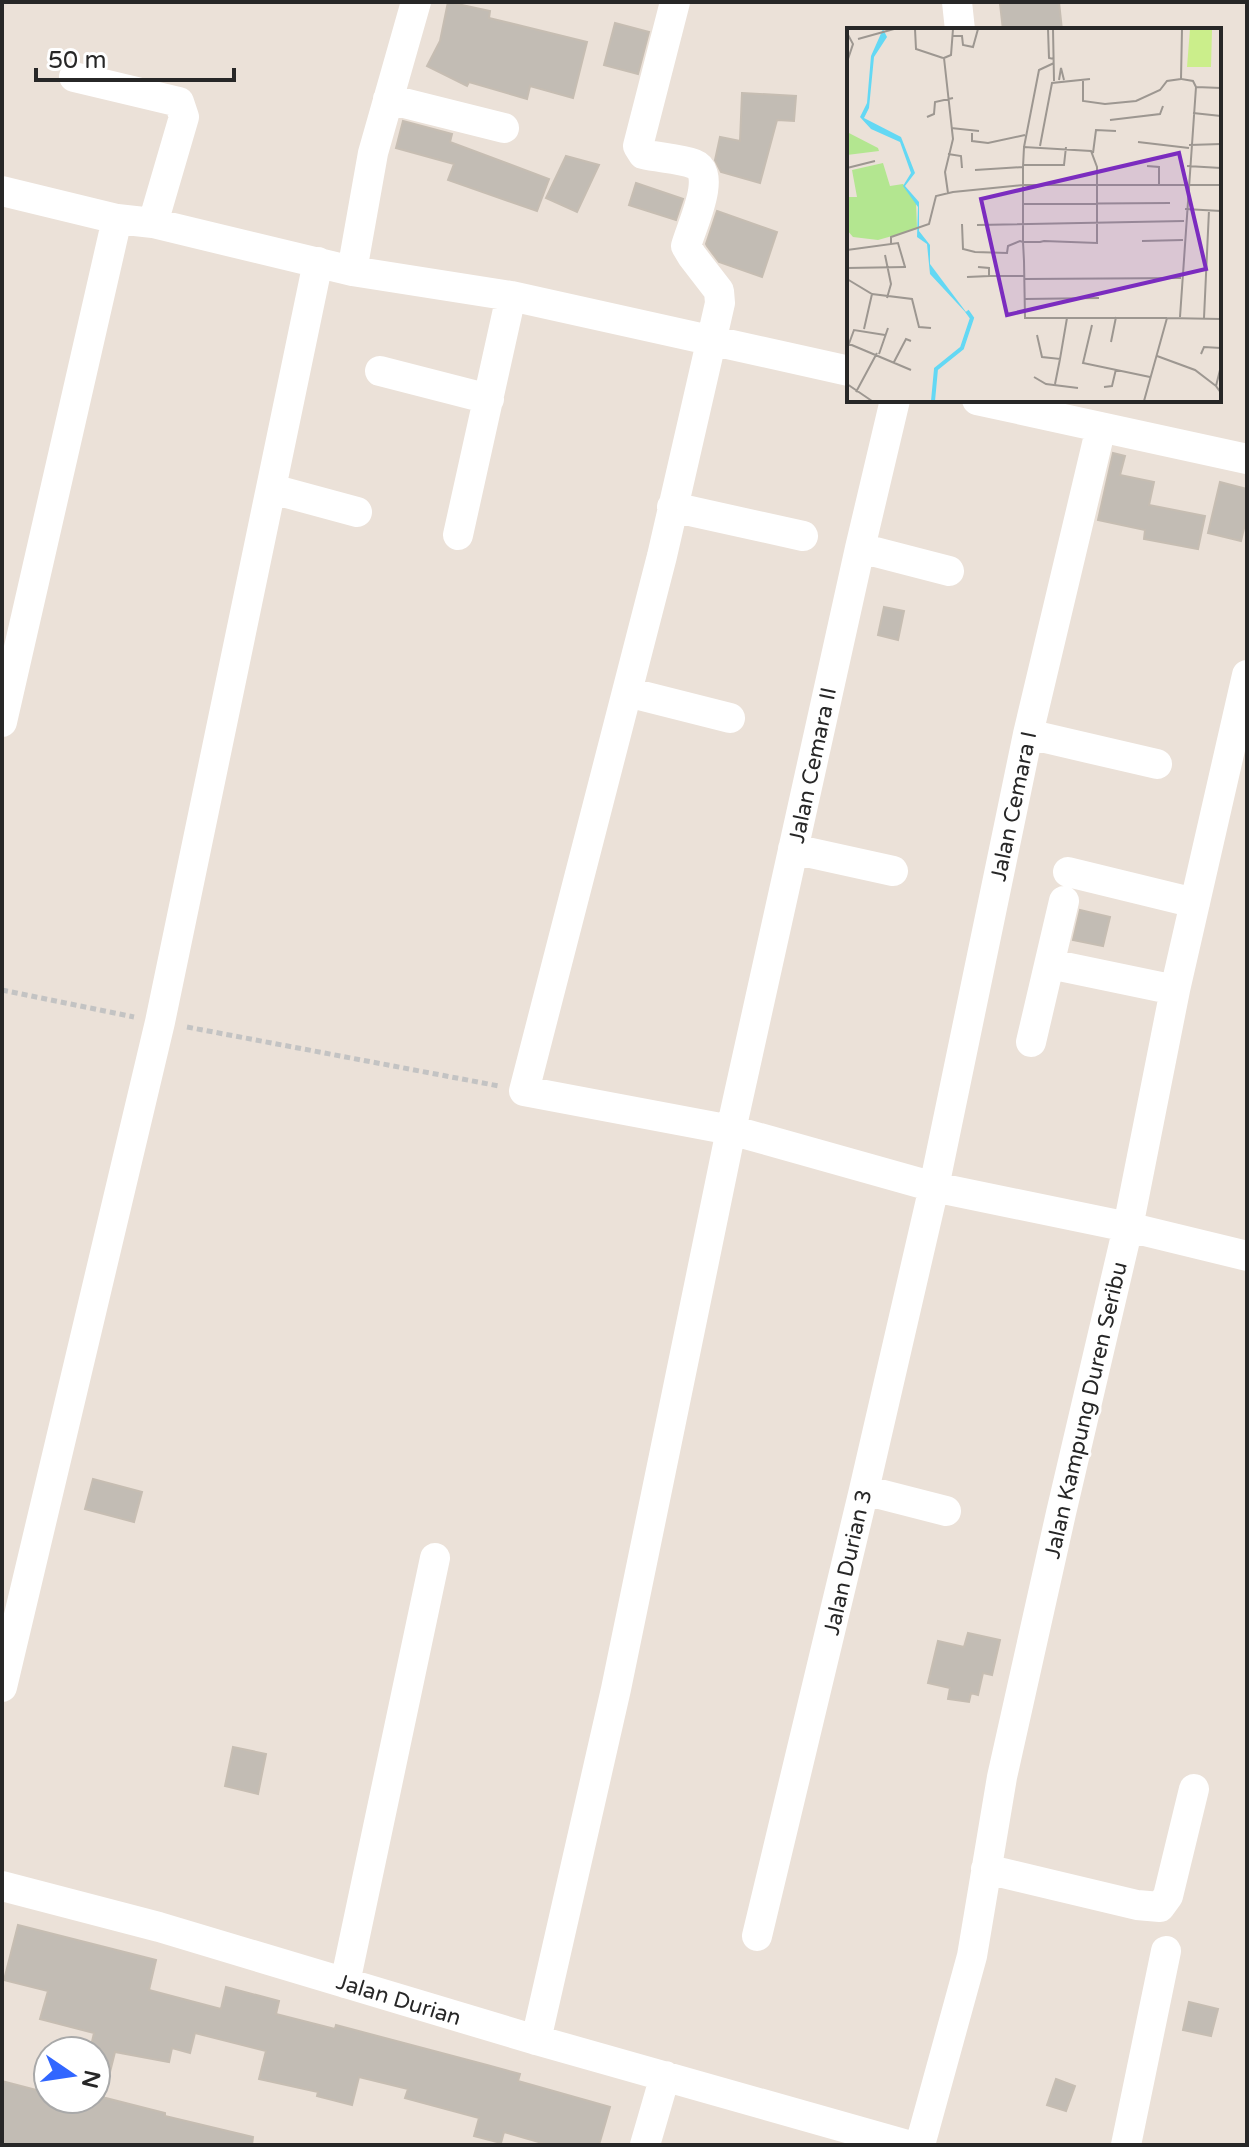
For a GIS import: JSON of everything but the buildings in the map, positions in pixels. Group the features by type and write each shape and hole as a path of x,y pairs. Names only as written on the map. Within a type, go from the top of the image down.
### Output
{"street":[{"path":"352,271 368,181 416,2"},
{"path":"675,2 637,143 643,154 691,162 701,167 705,174 705,186 686,246 719,291 720,303 662,556 524,1091 731,1130 934,1187 1128,1227 1247,1256"},
{"path":"957,2 960,28"},
{"path":"74,77 179,102 184,117 153,223"},
{"path":"388,99 504,128"},
{"path":"2,191 117,219 153,223 352,271 511,296 847,371"},
{"path":"2,722 117,219"},
{"path":"2,1687 160,1022 318,262"},
{"path":"458,535 511,296"},
{"path":"380,371 489,399"},
{"name":"Jalan Cemara II","path":"536,2040 616,1689 731,1130 895,402"},
{"path":"986,402 1247,459"},
{"name":"Jalan Cemara I","path":"934,1187 1028,734 1101,427"},
{"path":"272,489 357,512"},
{"path":"672,507 803,536"},
{"path":"860,548 949,571"},
{"name":"Jalan Kampung Duren Seribu","path":"920,2145 972,1956 1005,1761 1128,1227 1175,990 1247,675"},
{"path":"627,692 730,718"},
{"path":"1028,734 1157,764"},
{"path":"793,849 893,871"},
{"path":"1031,1042 1066,887 1195,903"},
{"path":"1050,964 1175,990"},
{"name":"Jalan Durian 3","path":"757,1936 934,1187"},
{"path":"864,1490 946,1511"},
{"path":"345,1983 435,1558"},
{"path":"986,1869 1137,1905 1160,1907 1168,1896 1194,1789"},
{"name":"Jalan Durian","path":"2,1886 159,1927 536,2040 907,2145"},
{"path":"1126,2145 1166,1951"},
{"path":"645,2145 665,2076"}],"path":[{"path":"2,990 524,1091"}]}
